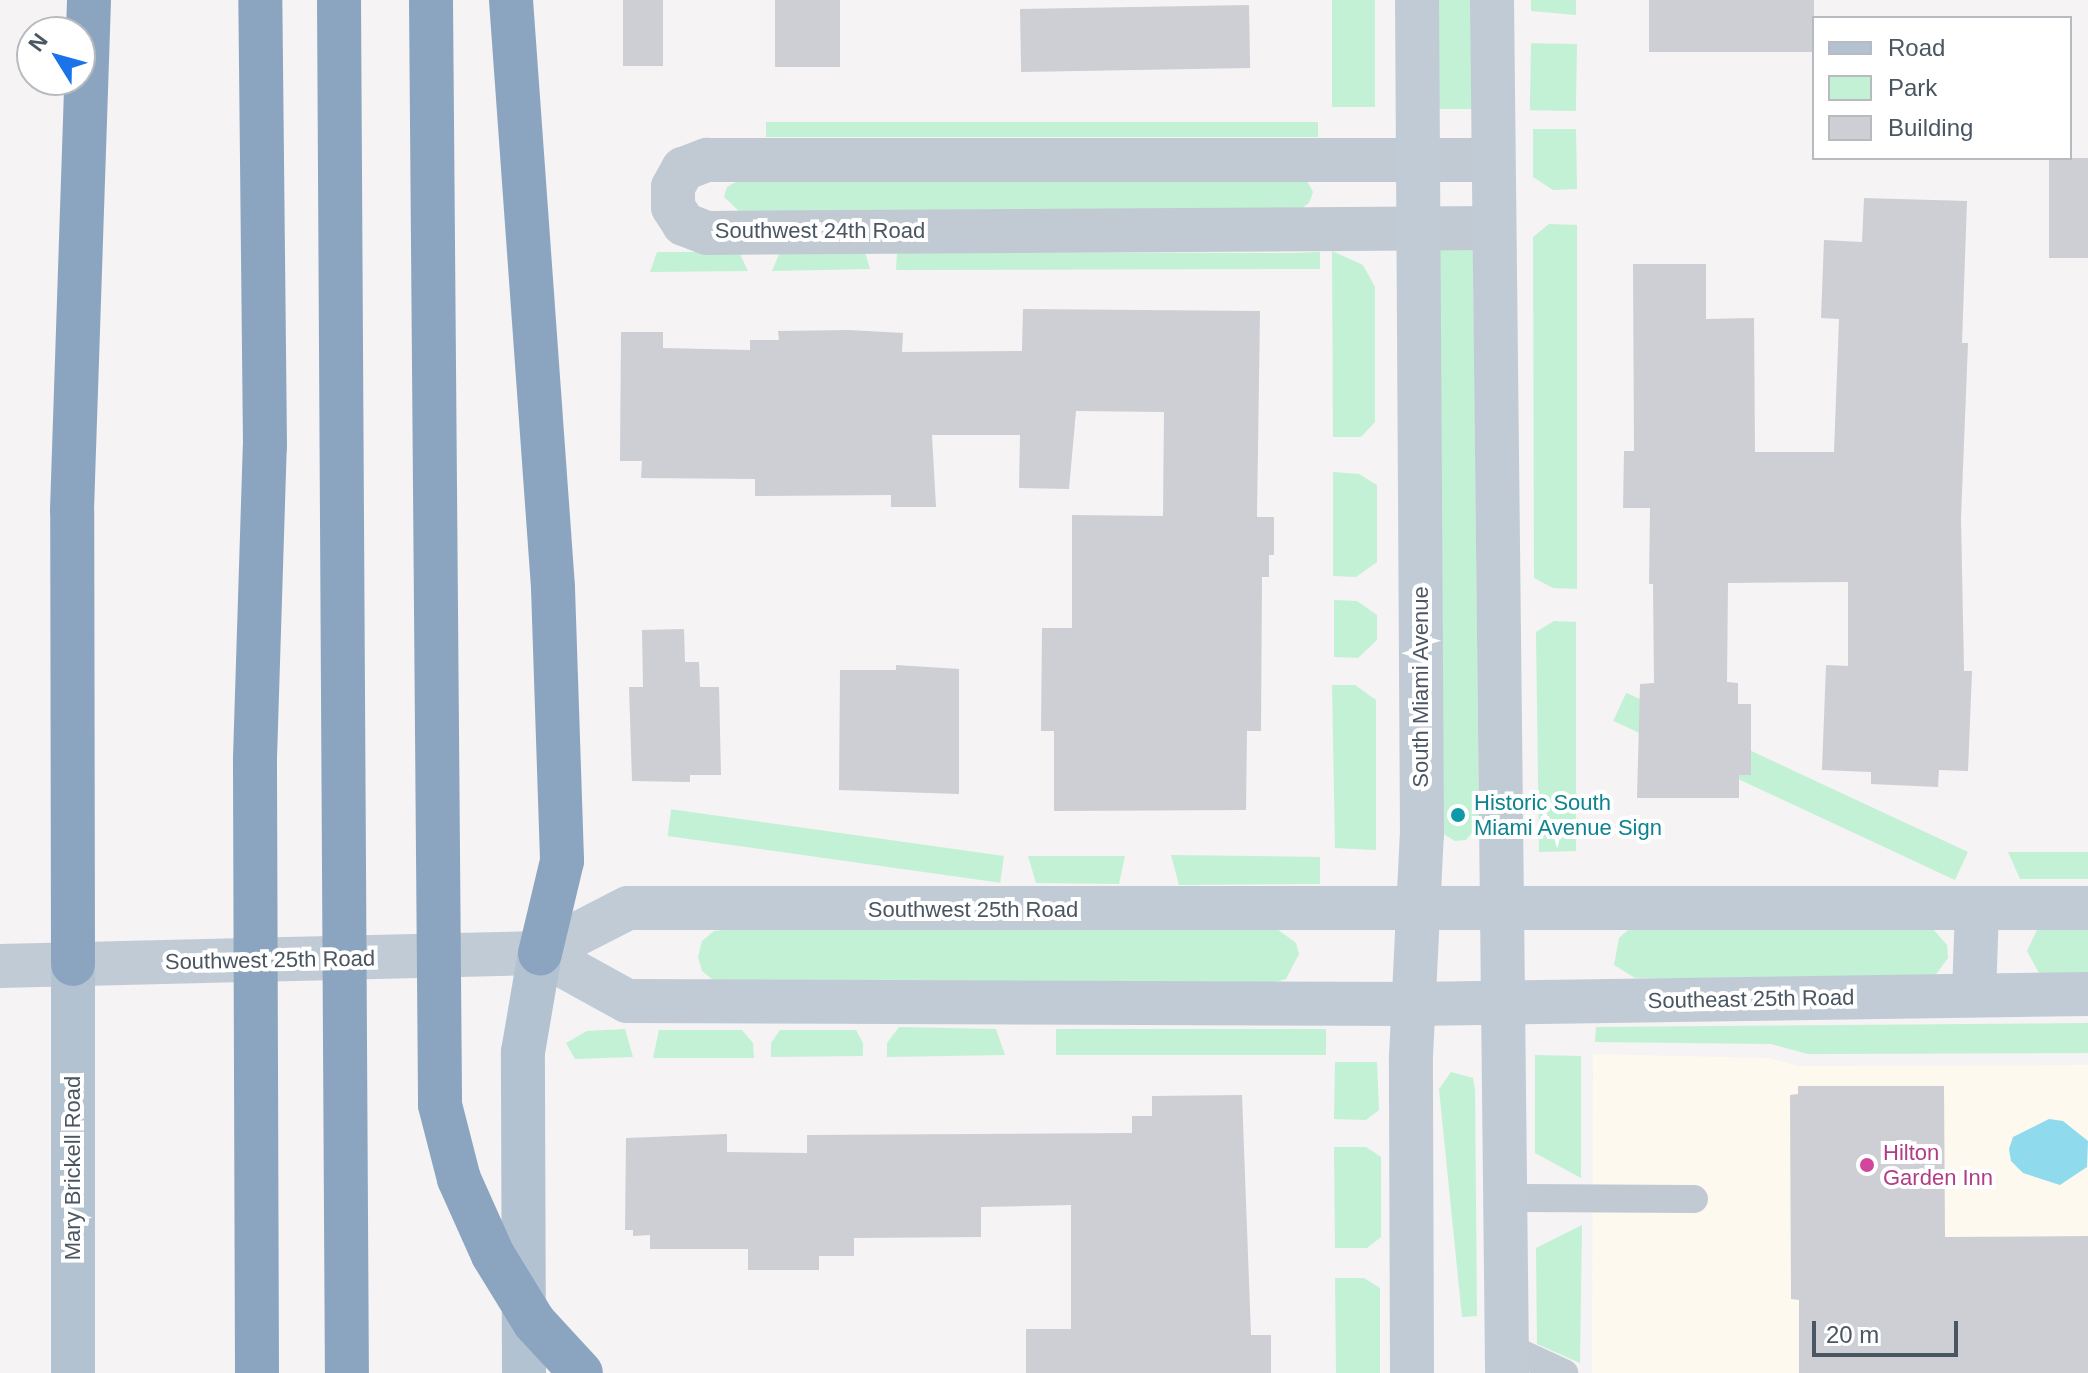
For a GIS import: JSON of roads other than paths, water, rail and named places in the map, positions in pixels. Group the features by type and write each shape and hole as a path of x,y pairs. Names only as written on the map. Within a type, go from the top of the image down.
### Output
{"highway":[{"path":"73,964 72,510 89,0"},
{"path":"257,1373 255,758 265,446 260,0"},
{"path":"339,0 347,1373"},
{"path":"431,0 438,761 436,1032 448,1140 476,1220 514,1293 581,1373"},
{"path":"511,0 553,588 562,861 540,953"}],"main road":[{"name":"South Miami Avenue","path":"1412,1373 1414,1004 1422,835 1417,0"},
{"path":"1492,0 1505,910 1507,1360"},
{"name":"Southwest 25th Road","path":"0,966 540,953 628,908 1417,910"},
{"path":"1974,995 1977,908"},
{"path":"1417,910 2088,908"},
{"path":"524,1373 523,1052 540,953 627,1001 1414,1004"},
{"name":"Mary Brickell Road","path":"73,964 73,1373"},
{"name":"Southeast 25th Road","path":"1414,1004 2088,994"}],"street":[{"name":"Southwest 24th Road","path":"1493,160 707,160 683,169 673,187 673,207 684,224 707,233 1493,228"}],"lane":[{"path":"1505,1198 1694,1199"},
{"path":"1507,1360 1564,1373"}],"water":[{"path":"2049,1119 2063,1121 2088,1141 2087,1167 2060,1185 2023,1173 2011,1161 2009,1149 2013,1137"}],"place":[{"name":"Historic South Miami Avenue Sign","path":"1458,815"},
{"name":"Hilton Garden Inn","path":"1867,1165"}]}
